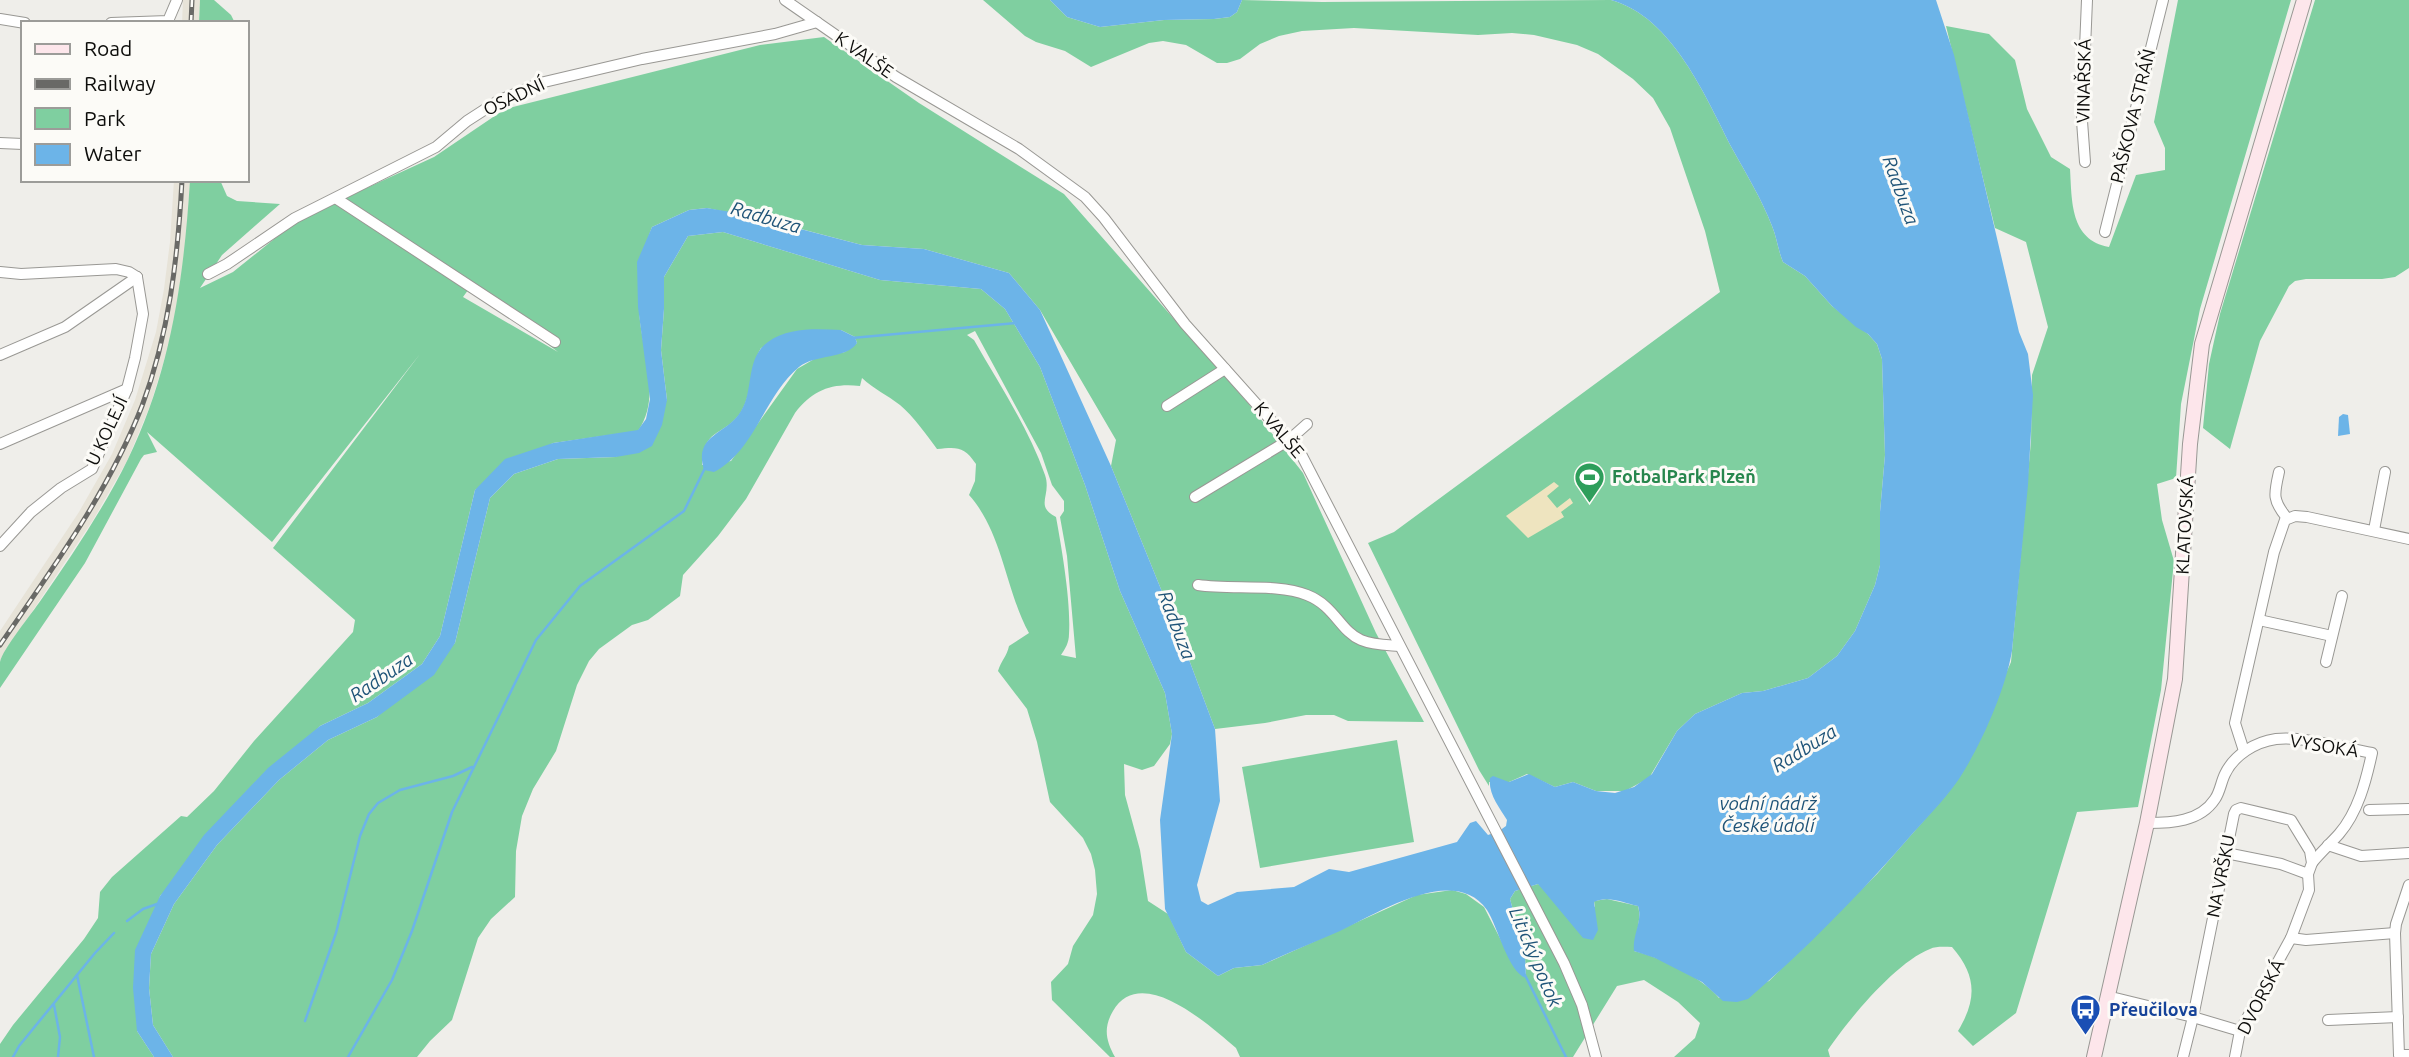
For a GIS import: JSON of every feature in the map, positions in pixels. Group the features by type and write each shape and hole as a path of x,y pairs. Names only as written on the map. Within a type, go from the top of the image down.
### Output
{"main road":[{"name":"KLATOVSKÁ","path":"2094,1057 2147,823 2176,670 2190,444 2202,344 2304,0"}],"street":[{"path":"149,21 168,20 177,0"},
{"name":"K VALŠE","path":"785,0 896,77 1019,149 1085,197 1185,324 1301,454 1564,963 1596,1057"},
{"name":"VINAŘSKÁ","path":"2085,162 2082,121 2087,0"},
{"name":"PAŠKOVA STRÁŇ","path":"2105,232 2163,0"},
{"path":"0,19 21,22"},
{"name":"OSADNÍ","path":"208,274 295,218 436,147 467,121 498,101 540,83 642,59 775,34 817,22"},
{"path":"0,143 21,144"},
{"path":"337,199 555,342"},
{"path":"0,272 21,274 116,269 137,277 65,327 0,355"},
{"name":"U KOLEJÍ","path":"0,546 31,512 61,488 92,470 127,389 143,314 137,277"},
{"path":"1167,406 1225,369"},
{"path":"0,444 127,389"},
{"path":"1195,497 1289,440 1307,425"},
{"path":"2278,472 2274,496 2278,507 2287,518"},
{"path":"2374,530 2385,472"},
{"path":"2287,518 2307,517 2409,539"},
{"path":"2147,823 2174,822 2201,813 2215,799 2225,773 2244,751 2235,723 2274,552 2287,518"},
{"path":"1198,585 1304,593 1334,612 1347,630 1360,640 1399,646"},
{"path":"2326,662 2342,596"},
{"path":"2259,620 2332,636"},
{"name":"VYSOKÁ","path":"2244,751 2267,741 2293,739 2372,753 2366,781 2348,820 2328,845"},
{"name":"NA VRŠKU","path":"2183,1057 2236,810 2247,809 2291,820 2310,851 2310,868"},
{"path":"2369,810 2409,809"},
{"path":"2226,853 2310,868 2328,845 2361,856 2409,853"},
{"name":"DVORSKÁ","path":"2235,1057 2241,1031 2291,938 2309,890 2310,868"},
{"path":"2404,1055 2398,1017 2395,933 2409,885"},
{"name":"DVORSKÁ","path":"2291,938 2306,940 2395,933"},
{"path":"2107,996 2241,1031"},
{"path":"2328,1020 2398,1017"}],"shaded area":[{"path":"183,0 200,0 199,21 182,21"},
{"path":"174,182 190,182 186,244 172,335 150,406 127,461 93,520 0,660 0,631 79,512 112,454 135,400 156,332 170,242"}],"green space":[{"path":"200,0 214,0 234,21 199,21"},
{"path":"983,0 1050,0 1067,17 1100,27 1230,17 1237,12 1242,0 1611,0 1633,9 1652,23 1670,41 1699,84 1764,207 1783,262 1805,276 1832,306 1868,334 1877,344 1882,359 1885,455 1880,512 1880,565 1875,585 1855,631 1837,656 1808,678 1763,691 1742,693 1695,714 1677,731 1649,778 1625,791 1596,791 1573,782 1555,787 1527,774 1509,782 1489,782 1489,786 1368,543 1394,532 1720,292 1705,231 1670,128 1653,98 1633,79 1598,54 1577,45 1534,35 1478,35 1354,28 1302,31 1279,36 1260,44 1240,59 1227,63 1217,63 1186,45 1163,41 1149,43 1091,67 1065,51 1025,36"},
{"path":"2178,0 2291,0 2200,309 2181,404 2176,478 2157,484 2162,520 2174,561 2161,690 2138,807 2077,812 2016,1013 1973,1046 1958,1031 1969,1008 1970,978 1952,947 1941,947 1932,948 1917,956 1888,979 1860,1008 1828,1050 1830,1057 1674,1057 1695,1038 1700,1023 1678,1002 1644,980 1617,986 1573,1057 1240,1057 1236,1048 1193,1014 1175,1003 1140,993 1125,998 1110,1017 1107,1034 1115,1057 1110,1057 1052,1000 1051,982 1068,964 1073,946 1093,915 1097,894 1095,870 1083,838 1050,802 1027,709 998,671 1009,646 1029,633 1014,598 997,544 980,510 969,495 975,481 976,464 960,449 937,449 900,405 862,378 860,386 831,387 802,405 746,499 683,575 680,596 648,620 632,625 599,649 589,661 577,685 556,751 533,789 522,816 516,851 515,897 491,919 478,938 452,1020 417,1057 173,1057 153,1025 149,988 151,954 174,904 217,845 279,780 328,740 377,717 455,643 490,498 514,474 558,459 616,457 667,400 661,350 664,277 688,236 723,232 880,280 981,289 1005,309 1040,367 1085,485 1120,591 1165,693 1172,734 1170,744 1154,766 1142,770 1124,764 1125,795 1140,850 1148,901 1168,914 1186,952 1218,976 1234,968 1262,965 1417,895 1452,890 1466,894 1484,907 1508,954 1526,978 1525,955 1510,899 1515,891 1538,884 1595,907 1594,901 1607,899 1638,906 1639,922 1634,951 1680,969 1703,983 1719,998 1769,981 1877,874 1947,794 1962,773 2011,662 2031,441 2032,375 2048,327 2026,242 1995,228 1946,26 1989,34 2015,60 2027,109 2051,157 2070,169 2071,194 2076,217 2080,228 2096,243 2109,247 2136,175 2165,170 2165,148 2154,122","holes":["810,330 841,330 855,337 857,343 845,352 816,358 797,369 731,461 702,465 703,453 709,439 739,415 761,348","975,331 1041,453 1052,485 1064,501 1064,511 1060,517 1067,556 1076,658 1061,655 1069,637 1067,592 1056,517 1049,513 1045,504 1045,475 1012,406 974,340 967,335"]},
{"path":"2315,0 2409,0 2409,268 2395,277 2382,279 2306,279 2295,281 2289,286 2260,341 2230,449 2203,428 2209,364 2220,314"},
{"path":"824,37 919,103 1064,194 1248,403 1303,473 1376,633 1424,722 1348,721 1334,715 1306,715 1215,729 1111,466 1116,440 1040,310 1009,273 924,249 862,245 707,208 689,210 652,227 646,245 640,277 639,308 650,387 645,417 638,431 553,443 475,490 440,636 422,664 368,703 320,726 160,896 137,1031 154,1057 0,1057 0,1044 13,1025 84,939 98,918 100,892 112,877 181,816 187,817 214,791 254,741 353,632 355,620 273,548 420,354 272,542 147,432 157,452 144,455 141,459 85,563 0,688 2,656 98,513 119,477 143,426 165,358 173,323 184,252 190,182 221,182 227,196 237,201 280,204 222,255 200,288 233,272 299,219 434,157 505,109 760,45","holes":["471,286 558,352 463,297"]},
{"path":"1397,740 1414,842 1260,868 1242,767"}],"sand":[{"path":"1554,482 1559,486 1547,496 1557,508 1570,498 1573,503 1561,512 1564,517 1528,538 1506,516"}],"water":[{"path":"1050,0 1242,0 1237,12 1230,17 1100,27 1067,17"},
{"name":"vodní nádrž České údolí","path":"1611,0 1936,0 1954,55 2019,332 2028,354 2033,395 2028,485 2012,651 2004,683 1984,734 1953,787 1870,882 1748,999 1737,1002 1723,1001 1702,982 1655,958 1634,951 1638,906 1610,899 1594,902 1598,930 1593,940 1583,938 1538,884 1515,891 1510,899 1525,955 1526,978 1514,967 1487,910 1473,897 1455,891 1436,892 1394,904 1262,965 1234,968 1218,976 1186,952 1165,909 1160,820 1172,734 1165,693 1120,591 1085,485 1040,367 1005,309 981,289 880,280 723,232 688,236 664,277 661,350 667,400 662,425 652,446 639,453 616,457 558,459 514,474 490,498 455,643 434,675 377,717 328,740 279,780 217,845 174,904 151,954 149,988 153,1025 173,1057 154,1057 137,1031 133,988 135,950 160,896 204,835 268,768 320,726 368,703 422,664 440,636 475,490 505,459 553,443 638,430 646,419 650,399 638,307 637,262 652,227 689,210 707,208 743,214 862,245 924,249 1009,273 1040,310 1111,466 1215,729 1220,801 1197,885 1201,901 1208,905 1237,892 1294,887 1329,869 1349,872 1457,842 1470,823 1476,821 1488,835 1499,831 1506,826 1507,820 1492,795 1490,778 1493,776 1509,782 1529,774 1555,787 1573,782 1596,791 1615,793 1634,787 1652,774 1677,731 1695,714 1742,693 1763,691 1808,678 1837,656 1855,631 1875,585 1880,565 1880,512 1885,455 1882,359 1877,344 1868,334 1832,306 1805,276 1783,262 1774,230 1759,197 1699,84 1670,41 1633,9"},
{"path":"841,330 855,337 857,343 846,352 813,360 799,367 777,393 740,451 714,472 704,470 703,449 713,436 741,411 753,366 761,349 776,337 794,331"},
{"path":"2348,415 2350,434 2338,436 2339,417"}],"waterway":[{"path":"852,338 1016,323"},
{"path":"348,1057 392,980 412,931 452,812 536,640 580,586 684,511 705,468"},
{"path":"305,1021 336,933 360,836 369,814 378,803 400,790 453,776 472,767"},
{"path":"127,921 143,909 157,904"},
{"path":"13,1057 19,1046 114,933"},
{"path":"77,975 94,1057"},
{"name":"Litický potok","path":"1525,975 1566,1057"},
{"path":"54,1005 60,1037 58,1057"}],"railway":[{"path":"191,21 192,0"},
{"path":"0,645 96,500 142,406 159,351 171,295 182,182"}],"place":[{"name":"FotbalPark Plzeň","path":"1589,504"},
{"name":"Přeučilova","path":"2086,1037"}],"water label":[{"name":"Radbuza","path":"1901,190"},
{"name":"Radbuza","path":"766,217"},
{"name":"Radbuza","path":"1177,625"},
{"name":"Radbuza","path":"381,677"},
{"name":"Radbuza","path":"1804,748"}]}
